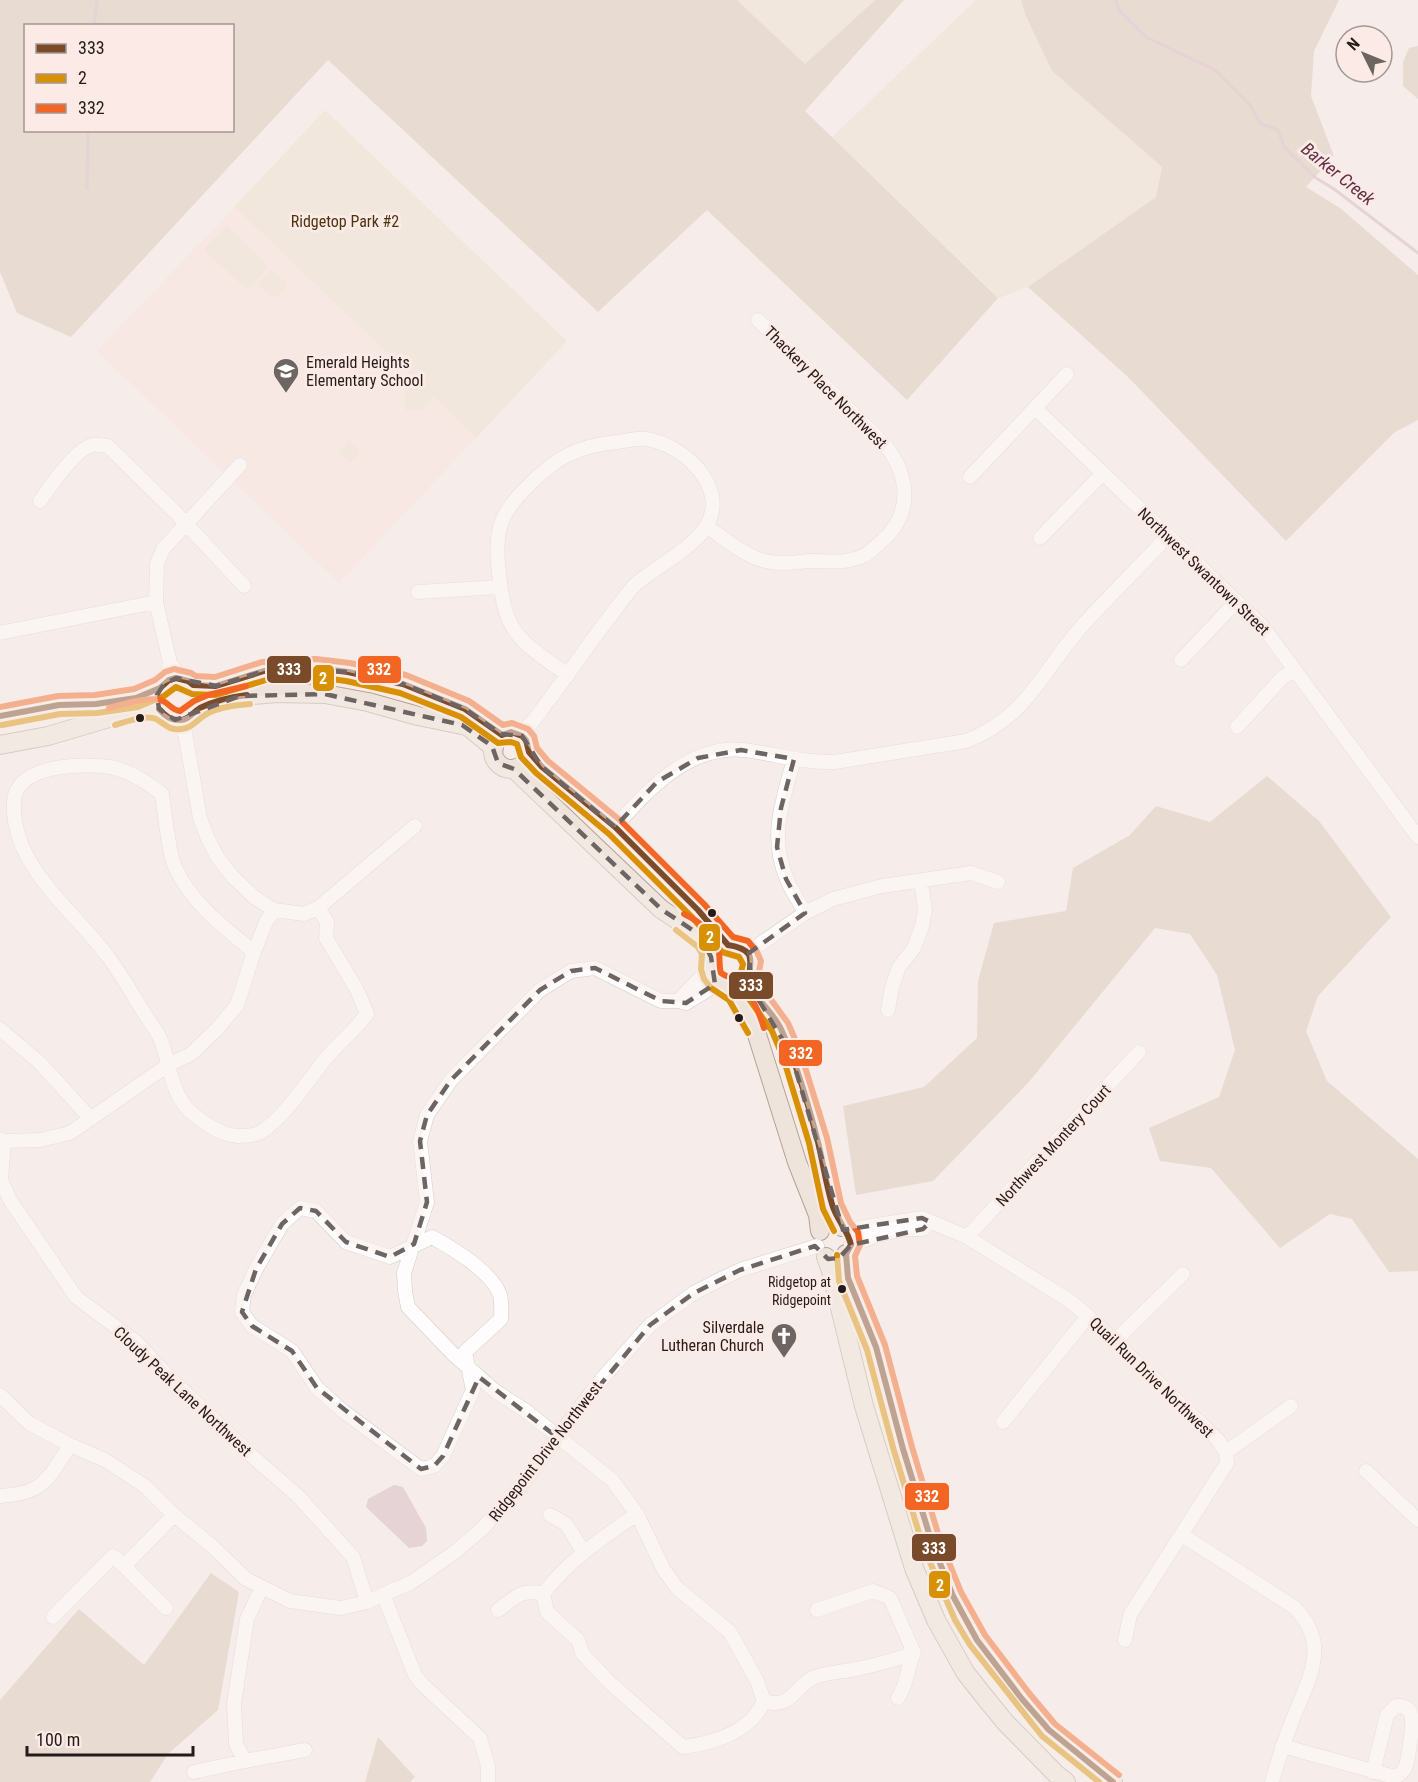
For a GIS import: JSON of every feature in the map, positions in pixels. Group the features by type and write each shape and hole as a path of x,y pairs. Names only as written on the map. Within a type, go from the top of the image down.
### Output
{"main road":[{"path":"0,716 59,705 113,702 136,698 162,686 169,680 222,685 251,674 274,669 316,668 404,684 465,709 515,739 548,772 615,827 698,910 744,949 752,970 741,984 717,974"},
{"path":"188,682 199,696 191,720"},
{"path":"162,686 157,695 166,714"},
{"path":"0,745 48,736 129,712 166,714 181,720 191,720 240,696 277,693 325,694 368,702 515,739"},
{"path":"514,769 525,763 515,739"},
{"path":"515,739 494,758 498,763 514,769 661,909 700,935 717,974 753,1022 797,1162 819,1215 821,1245 831,1271 864,1406 914,1568 936,1620 965,1672 1005,1722 1066,1782"},
{"path":"717,974 715,951 744,949"},
{"path":"749,976 751,987 780,1028 791,1054 818,1141 832,1206 846,1239 848,1278 876,1347 903,1449 932,1543 958,1606 977,1640 1036,1714 1056,1735 1113,1782"},
{"path":"821,1245 831,1225 846,1239"},
{"path":"821,1245 839,1258 846,1239"}],"street":[{"name":"Thackery Place Northwest","path":"706,526 740,549 763,561 783,564 813,561 835,563 864,556 889,534 900,518 904,500 904,478 896,459 886,446 758,320"},
{"path":"970,477 1067,374"},
{"name":"Northwest Swantown Street","path":"1035,408 1237,601 1272,638 1418,837"},
{"path":"515,739 568,675 604,623 635,585 696,538 706,526 712,495 709,484 690,460 663,443 643,439 593,444 558,459 543,470 508,508 502,518 498,529 497,549 504,609 513,630 543,657 568,675"},
{"path":"40,501 57,475 84,450 93,445 108,446 244,586"},
{"path":"188,682 170,663 156,602 158,564 163,549 240,465"},
{"path":"1040,538 1103,473"},
{"path":"615,827 657,782 682,765 718,752 741,750 828,763 878,757 966,741 995,727 1013,713 1032,692 1080,628 1168,536"},
{"path":"418,592 500,587"},
{"path":"1181,660 1237,601"},
{"path":"0,633 156,602"},
{"path":"162,686 170,663"},
{"path":"1237,727 1283,677 1295,670"},
{"path":"191,720 200,818 213,848 232,876 254,897 274,910 304,914 318,908 415,826"},
{"path":"794,759 781,808 777,847 786,879 805,913"},
{"path":"254,952 212,917 192,894 175,866 162,794 147,782 112,767 68,766 35,773 22,782 14,801 17,830 27,856 39,876 109,958 160,1039 174,1089 186,1108 216,1130 236,1137 259,1133 277,1119 330,1054 367,1014 357,990 326,938 327,922 318,908"},
{"path":"744,949 833,899 882,886 971,873 998,882"},
{"path":"888,1010 892,987 899,967 914,948 922,926 925,910 921,881"},
{"path":"2,1140 40,1140 70,1133 168,1065 191,1054 218,1028 237,1005 254,952 266,922 274,910"},
{"path":"543,1594 547,1612 578,1640 582,1653 608,1681 682,1747 722,1738 741,1728 760,1711 764,1701 757,1681 730,1632 677,1588 664,1569 637,1514 612,1480 526,1411 495,1391 425,1327 408,1307 404,1273 427,1202 420,1141 427,1115 451,1080 540,990 571,971 595,968 661,1001 678,1000 686,1003 717,974"},
{"path":"0,1029 40,1063 91,1119"},
{"name":"Northwest Montery Court","path":"967,1237 1140,1052"},
{"name":"Cloudy Peak Lane Northwest","path":"2,1140 1,1180 10,1200 76,1297 136,1342 171,1379 252,1456 298,1496 353,1557 367,1602"},
{"path":"300,1208 316,1211 346,1242 390,1257 414,1244 432,1237 453,1248 486,1274 500,1295 501,1319 465,1352 473,1390 443,1456 434,1466 422,1468 317,1388 292,1352 252,1326 242,1312 244,1295 256,1269 282,1224 300,1208"},
{"name":"Quail Run Drive Northwest","path":"846,1239 922,1228 930,1222 967,1237 1070,1301 1218,1440 1226,1452 1227,1463 1130,1615 1125,1640"},
{"name":"Ridgepoint Drive Northwest","path":"0,1395 29,1423 70,1445 105,1460 145,1486 246,1579 290,1601 340,1608 367,1602 412,1582 455,1552 483,1528 523,1483 601,1380 650,1325 694,1293 718,1280 740,1270 821,1245"},
{"path":"1115,1341 1183,1274"},
{"path":"1003,1422 1088,1316"},
{"path":"1226,1452 1291,1406"},
{"path":"0,1496 39,1488 70,1445"},
{"path":"1366,1470 1417,1517"},
{"path":"543,1594 560,1572 583,1551 637,1514"},
{"path":"124,1566 174,1515"},
{"path":"550,1515 566,1524 583,1551"},
{"path":"1182,1536 1280,1597 1305,1617 1316,1651 1314,1665 1282,1746 1272,1782"},
{"path":"53,1617 113,1556 166,1608"},
{"path":"245,1761 236,1744 234,1704 248,1619 262,1587"},
{"path":"498,1610 530,1590 543,1594"},
{"path":"817,1610 873,1591 890,1598 914,1653"},
{"path":"383,1594 415,1675 480,1738 488,1766 488,1782"},
{"path":"764,1701 774,1704 784,1702 815,1677 853,1670 914,1653"},
{"path":"898,1698 905,1687 908,1675 907,1666 914,1653"},
{"path":"1282,1746 1373,1772 1395,1778 1406,1767 1414,1721 1407,1708 1396,1706 1387,1715 1373,1772"},
{"path":"194,1772 304,1750"}],"highlighted area":[{"path":"295,668 348,672 403,684 465,709 501,734 522,736 542,767 615,827 657,782 698,758 741,750 794,759 781,808 777,847 786,879 805,913 749,953 751,987 791,1054 843,1230 922,1218 930,1222 923,1229 851,1245 839,1258 828,1259 815,1246 740,1270 694,1293 650,1325 557,1437 479,1377 443,1456 434,1466 421,1469 317,1388 292,1351 252,1326 242,1312 256,1269 282,1224 300,1208 316,1211 346,1242 390,1257 414,1244 427,1202 420,1141 427,1115 451,1080 540,990 571,971 595,968 661,1001 686,1003 715,984 711,957 700,935 661,909 514,769 498,763 492,746 462,725 325,694 240,696 175,720 159,709 157,695 164,684 176,678 216,686 264,671"}],"shaded area":[{"path":"0,0 737,0 805,64 875,0 904,0 805,111 998,298 907,400 707,210 598,312 328,60 71,337 17,313 0,272"},
{"path":"1021,0 1339,0 1314,51 1311,96 1334,156 1306,187 1340,208 1418,275 1418,420 1395,432 1286,541 1129,378 1028,287 1156,197 1162,167 1052,71 1025,14"},
{"path":"1418,46 1418,99 1403,86 1403,62 1409,48"},
{"name":"Emerald Heights Elementary School","path":"234,207 476,438 339,583 97,351"},
{"path":"1267,776 1319,821 1391,917 1318,996 1306,1031 1327,1081 1418,1159 1418,1271 1389,1272 1352,1219 1330,1214 1280,1248 1211,1168 1160,1161 1149,1128 1219,1097 1235,1050 1217,975 1190,934 1155,928 1028,1083 933,1181 856,1195 843,1106 924,1087 977,1038 978,981 994,923 1066,911 1073,868 1130,835 1156,806 1210,822"},
{"path":"394,1485 403,1487 426,1528 427,1541 422,1546 409,1548 366,1507 368,1499"},
{"path":"211,1573 239,1592 218,1710 168,1754 150,1782 0,1782 0,1700 79,1609 144,1665"},
{"path":"378,1737 415,1777 410,1782 365,1782"}],"green space":[{"path":"737,0 875,0 805,64"},
{"path":"976,0 1021,0 1025,14 1052,71 1162,167 1156,197 1028,287 999,298 832,137"},
{"name":"Ridgetop Park #2","path":"325,110 567,341 476,438 427,391 433,398 422,410 405,410 405,389 424,388 234,207"},
{"path":"227,226 268,265 268,268 249,288 245,288 205,251 205,247"},
{"path":"272,269 288,285 278,297 269,295 257,284"},
{"path":"349,441 360,451 350,463 338,452"}],"waterway":[{"path":"94,24 97,0"},
{"name":"Barker Creek","path":"1116,0 1118,9 1146,37 1215,70 1250,105 1261,124 1278,130 1284,147 1316,178 1334,189 1418,253"},
{"path":"87,189 88,132"}],"transit line":[{"name":"332","path":"0,707 58,696 95,695 134,689 174,669 196,676 215,677 262,662 316,659 350,663 406,675 469,701 503,725 512,723 528,729 534,736 537,748 548,761 621,821 704,904 733,937 748,941 757,952 761,961 759,983 788,1023 800,1051 827,1138 841,1203 850,1222 858,1232 860,1245 855,1256 857,1276 885,1345 940,1540 961,1592 985,1635 1055,1724 1119,1775"},
{"name":"333","path":"0,716 59,705 96,704 136,698 176,678 193,685 216,686 264,671 316,668 348,672 403,684 465,709 502,735 511,732 522,736 526,740 529,752 542,767 615,827 698,910 728,945 740,948 750,956 749,975 752,989 781,1029 802,1085 832,1204 851,1245 846,1254 848,1278 876,1347 903,1449 932,1543 953,1596 977,1640 1022,1699 1049,1730 1113,1782"},
{"name":"2","path":"2,725 60,714 97,713 138,707 164,696 176,687 192,694 216,695 266,680 316,677 400,693 461,717 498,743 517,744 521,757 536,773 609,834 691,916 722,952 739,957 743,964 740,976 743,991 772,1031 783,1057 809,1143 823,1209 834,1231"},
{"name":"332","path":"109,708 136,701 158,699 180,711 208,695 246,686"},
{"name":"333","path":"159,709 171,719 183,720 211,703 247,695"},
{"name":"2","path":"115,725 147,717 156,719 171,728 181,729 191,726 215,710 250,704"},
{"name":"332","path":"684,914 711,934 719,953 721,973 734,979 749,994 764,1028"},
{"name":"2","path":"676,930 698,947 702,954 701,969 704,979 711,988 729,1000 748,1033"},
{"name":"2","path":"837,1255 839,1281 867,1350 923,1546 955,1620 970,1645 1042,1736 1099,1782"}],"place":[{"name":"Emerald Heights Elementary School","path":"286,394"},
{"name":"Ridgetop at Ridgepoint","path":"842,1289"},
{"name":"Silverdale Lutheran Church","path":"784,1359"}]}
